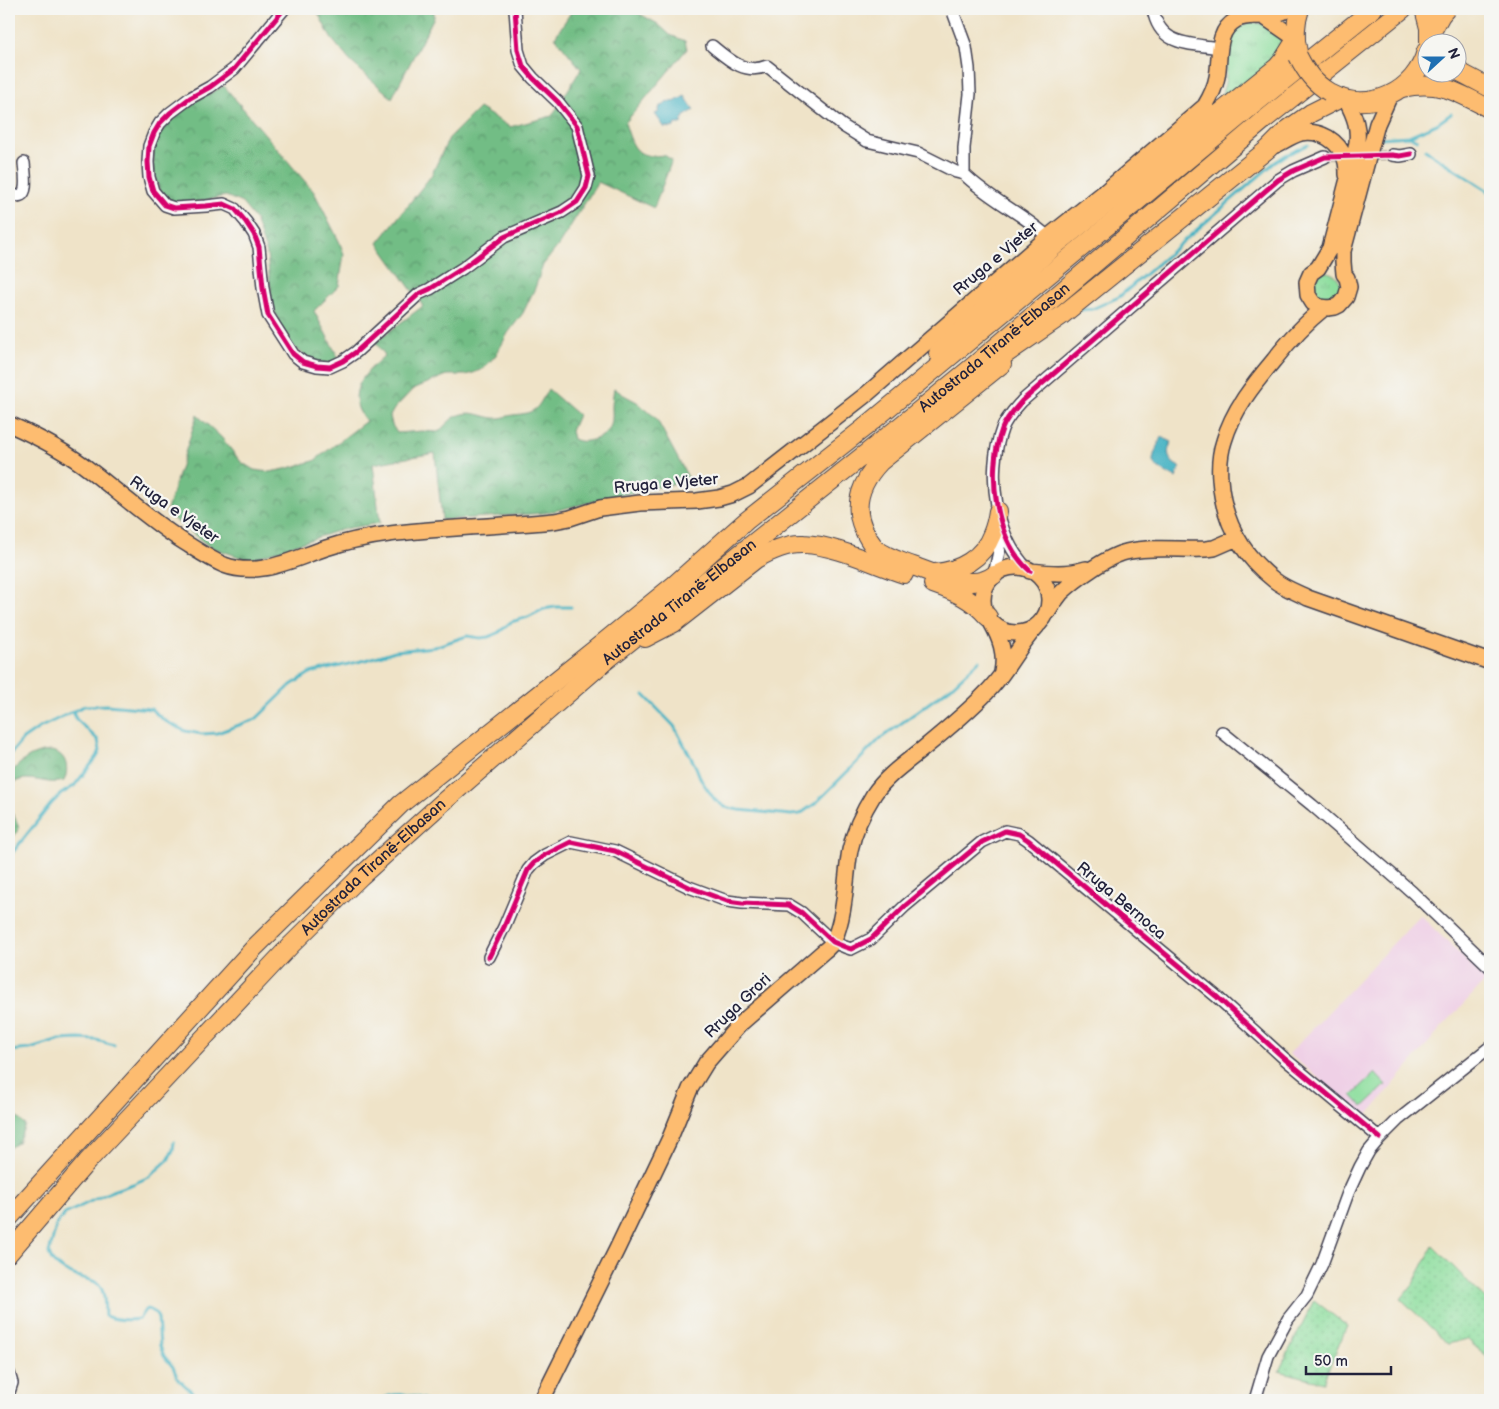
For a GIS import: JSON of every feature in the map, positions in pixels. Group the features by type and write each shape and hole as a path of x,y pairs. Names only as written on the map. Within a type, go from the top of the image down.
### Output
{"highway":[{"path":"1300,9 1296,20 1296,45 1306,72 1318,86 1339,97 1366,101 1380,99 1416,86 1440,86 1490,109"},
{"name":"Autostrada Tiranë-Elbasan","path":"9,1218 255,947 401,804 674,585 746,521 864,428 1252,106 1373,9"},
{"name":"Autostrada Tiranë-Elbasan","path":"9,1253 87,1162 285,951 361,876 442,803 603,663 894,431 1264,120 1403,9"},
{"path":"1434,32 1441,15 1446,9"},
{"path":"1425,11 1429,32"},
{"path":"864,428 889,397 1056,244 1277,67 1296,45"},
{"path":"1396,92 1416,74"},
{"path":"1466,75 1490,88"},
{"path":"994,575 987,580 967,581 946,578 881,552 870,542 861,524 858,508 859,496 874,468 1268,148 1287,130 1339,97"},
{"path":"894,431 1061,316"},
{"path":"930,572 955,569 976,557 992,534 998,511"},
{"path":"628,643 645,638 674,623 765,554 789,545 802,544 817,545 842,552 955,592 977,606 989,618"}],"main road":[{"name":"Rruga e Vjeter","path":"9,424 72,457 168,532 191,547 224,565 239,569 254,570 274,567 343,543 385,534 554,521 600,508 640,503 697,501 733,494 748,486 868,393 1048,237 1106,191 1205,106 1214,92 1218,75 1219,48 1224,32 1234,22 1242,18 1276,14 1289,9"},
{"path":"1263,16 1296,45"},
{"path":"1344,274 1339,269 1326,265 1311,273 1306,290 1313,302 1324,308 1331,308 1339,305 1348,292 1348,283 1344,274 1344,251 1377,124 1396,92"},
{"path":"1318,268 1330,248 1358,139 1357,126 1353,114 1339,97"},
{"path":"1268,148 1300,133 1312,132 1325,136 1339,148 1345,160 1348,179"},
{"path":"1297,332 1308,295"},
{"path":"1324,308 1297,332 1236,410 1223,444 1220,473 1221,491 1227,518 1236,538 1247,554 1261,568 1275,581 1287,588 1308,598 1490,662"},
{"path":"989,618 995,626 1011,632 1027,631 1038,626 1068,587 1097,566 1125,552 1214,548 1236,538"},
{"path":"999,680 1003,668 1003,652 999,637 984,605 984,596 988,582 994,575 1007,568 1019,567 1030,571 1064,574 1097,566"},
{"path":"1030,571 1040,578 1046,588 1049,600 1048,612"},
{"name":"Rruga Grori","path":"542,1400 618,1249 670,1138 690,1089 706,1063 740,1024 833,942 840,923 851,848 874,794 885,781 999,680 1019,648 1038,626"}],"street":[{"path":"284,9 234,69 210,87 170,112 160,123 154,133 150,146 149,177 154,191 165,205 174,208 224,204 235,209 254,234 259,247 268,315 276,329 293,354 303,362 330,367 356,352 418,294 430,289 463,268 504,237 562,212 577,202 586,188 589,176 578,126 523,66 518,50 515,9"},
{"path":"952,9 966,47 969,68 970,94 964,148 964,174"},
{"path":"1153,9 1155,20 1169,38 1180,42 1219,48"},
{"path":"712,46 733,64 758,70 767,66 843,126 867,141 918,153 956,172 964,174 984,192 1048,237"},
{"path":"1392,155 1411,154"},
{"path":"994,575 1000,536 993,469 1002,427 1012,412 1022,401 1278,180 1325,157"},
{"path":"9,193 16,197 24,192 26,186 24,163"},
{"path":"998,511 1004,534 1018,559 1030,571"},
{"path":"1222,732 1312,805 1412,892 1490,967"},
{"name":"Rruga Bernoca","path":"833,942 852,949 870,939 982,842 1005,831 1019,834 1216,996 1285,1059 1380,1138"},
{"path":"489,957 528,870 545,855 571,842 615,851 689,887 727,901 789,905 802,913 833,942"},
{"path":"1255,1400 1268,1356 1288,1319 1307,1295 1322,1264 1348,1193 1369,1151 1398,1120 1490,1047"},
{"path":"9,1373 12,1383 9,1392"}],"shaded area":[{"path":"1420,915 1486,980 1440,1029 1366,1117 1289,1054"}],"green space":[{"path":"316,9 434,9 434,17 392,98 350,61 331,38"},
{"path":"573,9 631,9 658,24 670,35 685,41 687,49 625,123 633,145 637,150 647,155 664,155 672,160 654,208 598,182 558,246 543,265 523,313 508,333 496,355 483,369 465,375 447,375 413,389 394,409 390,416 392,425 397,433 438,432 452,419 467,413 496,418 527,413 535,409 548,389 578,415 571,431 573,439 587,441 598,438 610,428 614,388 637,402 656,418 690,481 545,513 442,520 435,453 373,464 380,523 343,529 249,560 210,547 166,513 197,415 221,437 241,462 254,470 270,472 314,461 366,421 360,413 356,400 359,385 363,378 385,355 375,342 423,306 378,243 431,176 449,138 479,108 510,127 552,116 581,69 555,37"},
{"path":"1251,22 1262,24 1280,37 1281,47 1279,52 1274,60 1212,112 1220,99 1225,84 1227,68 1226,47 1234,28"},
{"path":"224,86 314,192 344,254 339,286 314,311 339,359 328,364 312,360 291,345 280,325 272,304 267,254 255,219 242,203 226,196 174,204 159,190 153,171 154,145 165,124 197,100"},
{"path":"1320,273 1333,274 1340,282 1341,293 1334,300 1328,301 1316,297 1313,281"},
{"path":"50,751 60,754 65,762 67,771 64,781 49,782 27,779 15,782 9,788 9,775 18,766 31,756"},
{"path":"9,810 19,828 9,845"},
{"path":"1375,1073 1386,1085 1363,1107 1352,1095"},
{"path":"9,1112 13,1113 25,1125 18,1142 9,1148"},
{"path":"1433,1246 1490,1304 1490,1360 1467,1339 1448,1344 1401,1299 1413,1284"},
{"path":"1314,1300 1347,1326 1323,1382 1279,1371"}],"water":[{"path":"685,96 694,110 683,117 681,120 683,122 680,124 676,124 673,128 668,126 665,128 655,114 659,112 659,107 668,101 674,102"},
{"path":"1161,437 1172,442 1168,453 1170,460 1180,467 1176,478 1160,469 1154,463 1154,454"}],"waterway":[{"path":"1380,138 1409,136 1437,124 1451,114"},
{"path":"1409,136 1417,140"},
{"path":"1081,310 1092,309 1119,297 1274,163 1308,145"},
{"path":"1425,150 1490,192"},
{"path":"9,756 23,739 39,728 84,706 107,705 151,709 165,721 185,731 202,734 217,733 256,719 291,685 310,673 395,651 434,647 467,636 488,637 498,633 511,622 528,617 544,609 571,607"},
{"path":"644,695 674,726 701,780 715,800 725,807 739,810 791,815 800,814 816,803 881,738 951,687 980,660"},
{"path":"9,857 51,804 61,794 74,786 97,757 100,750 98,740 76,719 73,711"},
{"path":"9,1051 30,1049 60,1040 96,1040 114,1045"},
{"path":"174,1142 173,1150 168,1160 149,1177 112,1191 65,1214 57,1223 49,1253 58,1267 99,1285 104,1296 105,1316 130,1320 139,1319 145,1310 148,1309 155,1313 158,1318 160,1346 164,1356 173,1367 178,1379 201,1400"},
{"path":"381,1400 397,1395 409,1395 425,1400"}],"tunnel":[{"path":"1325,157 1392,155"}],"cycle path":[{"path":"284,9 234,69 210,87 190,98 160,123 149,146 149,177 153,191 165,205 174,208 224,204 235,209 254,234 259,247 268,315 293,354 303,362 330,367 356,352 419,294 463,268 504,237 562,212 577,202 586,188 589,176 577,126 558,102 523,66 518,50 515,9"},
{"path":"1030,571 1018,558 1009,542 997,504 995,485 997,446 1002,429 1008,417 1022,401 1278,180 1325,157 1400,156 1411,154"},
{"path":"489,957 528,870 545,855 571,842 615,851 689,887 727,901 789,905 802,913 833,942 851,949 871,939 905,906 982,842 1005,831 1019,834 1028,840 1216,996 1285,1059 1380,1138"}]}
